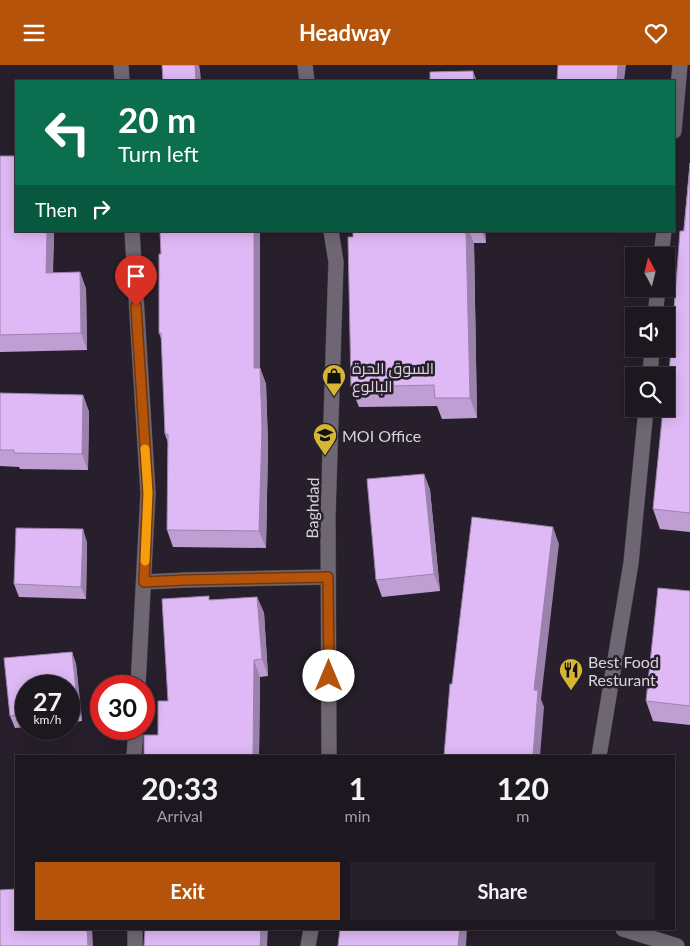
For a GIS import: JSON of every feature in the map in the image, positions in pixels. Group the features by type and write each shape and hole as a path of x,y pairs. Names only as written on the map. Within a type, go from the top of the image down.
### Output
{"street":[{"path":"121,65 122,80"},
{"path":"305,65 308,80"},
{"path":"675,120 680,65"},
{"path":"132,232 148,493 139,675"},
{"name":"Baghdad","path":"329,755 328,516 336,263 331,232"},
{"path":"662,247 664,232"},
{"path":"600,755 631,563 645,417"},
{"path":"144,582 328,577"},
{"path":"134,755 135,740"},
{"path":"135,930 135,946"},
{"path":"308,946 311,930"},
{"path":"627,930 677,946"}],"building":[{"path":"162,65 195,65 196,80 163,80"},
{"path":"558,65 618,65 617,80 557,80"},
{"path":"473,71 474,80 430,80 430,72"},
{"path":"0,156 15,156 15,232 47,232 46,273 80,272 81,333 0,335"},
{"path":"690,163 690,513 653,509 662,417 675,417 675,367 670,367 670,357 675,357 674,307 680,231 684,231"},
{"path":"160,232 254,232 254,368 260,368 262,428 259,531 167,530 168,434 165,434 161,333 159,333 159,254 161,254"},
{"path":"353,232 466,232 470,398 435,398 434,385 351,387 348,237 353,237"},
{"path":"0,393 83,395 82,454 14,453 14,450 0,450"},
{"path":"424,474 434,574 376,580 367,479"},
{"path":"472,517 553,527 534,690 538,690 533,755 444,755 450,684 452,684"},
{"path":"16,528 83,529 81,587 14,584"},
{"path":"658,588 690,591 690,706 646,701"},
{"path":"209,596 209,600 257,597 262,659 254,660 253,755 144,755 144,740 155,740 155,735 158,735 158,701 168,701 162,599"},
{"path":"72,652 74,675 15,675 15,715 10,716 4,658"},
{"path":"15,889 15,930 87,930 88,946 0,946 0,890"},
{"path":"145,930 261,930 260,946 144,946"},
{"path":"340,930 460,930 458,946 338,946"}],"slow traffic":[{"path":"145,449 148,493 145,561"}],"place":[{"name":"السوق الحرة البالوع","path":"334,397"},
{"name":"MOI Office","path":"325,456"},
{"name":"Best Food Resturant","path":"571,691"}],"route":[{"path":"136,306 148,493 144,582 328,577 329,676"}]}
